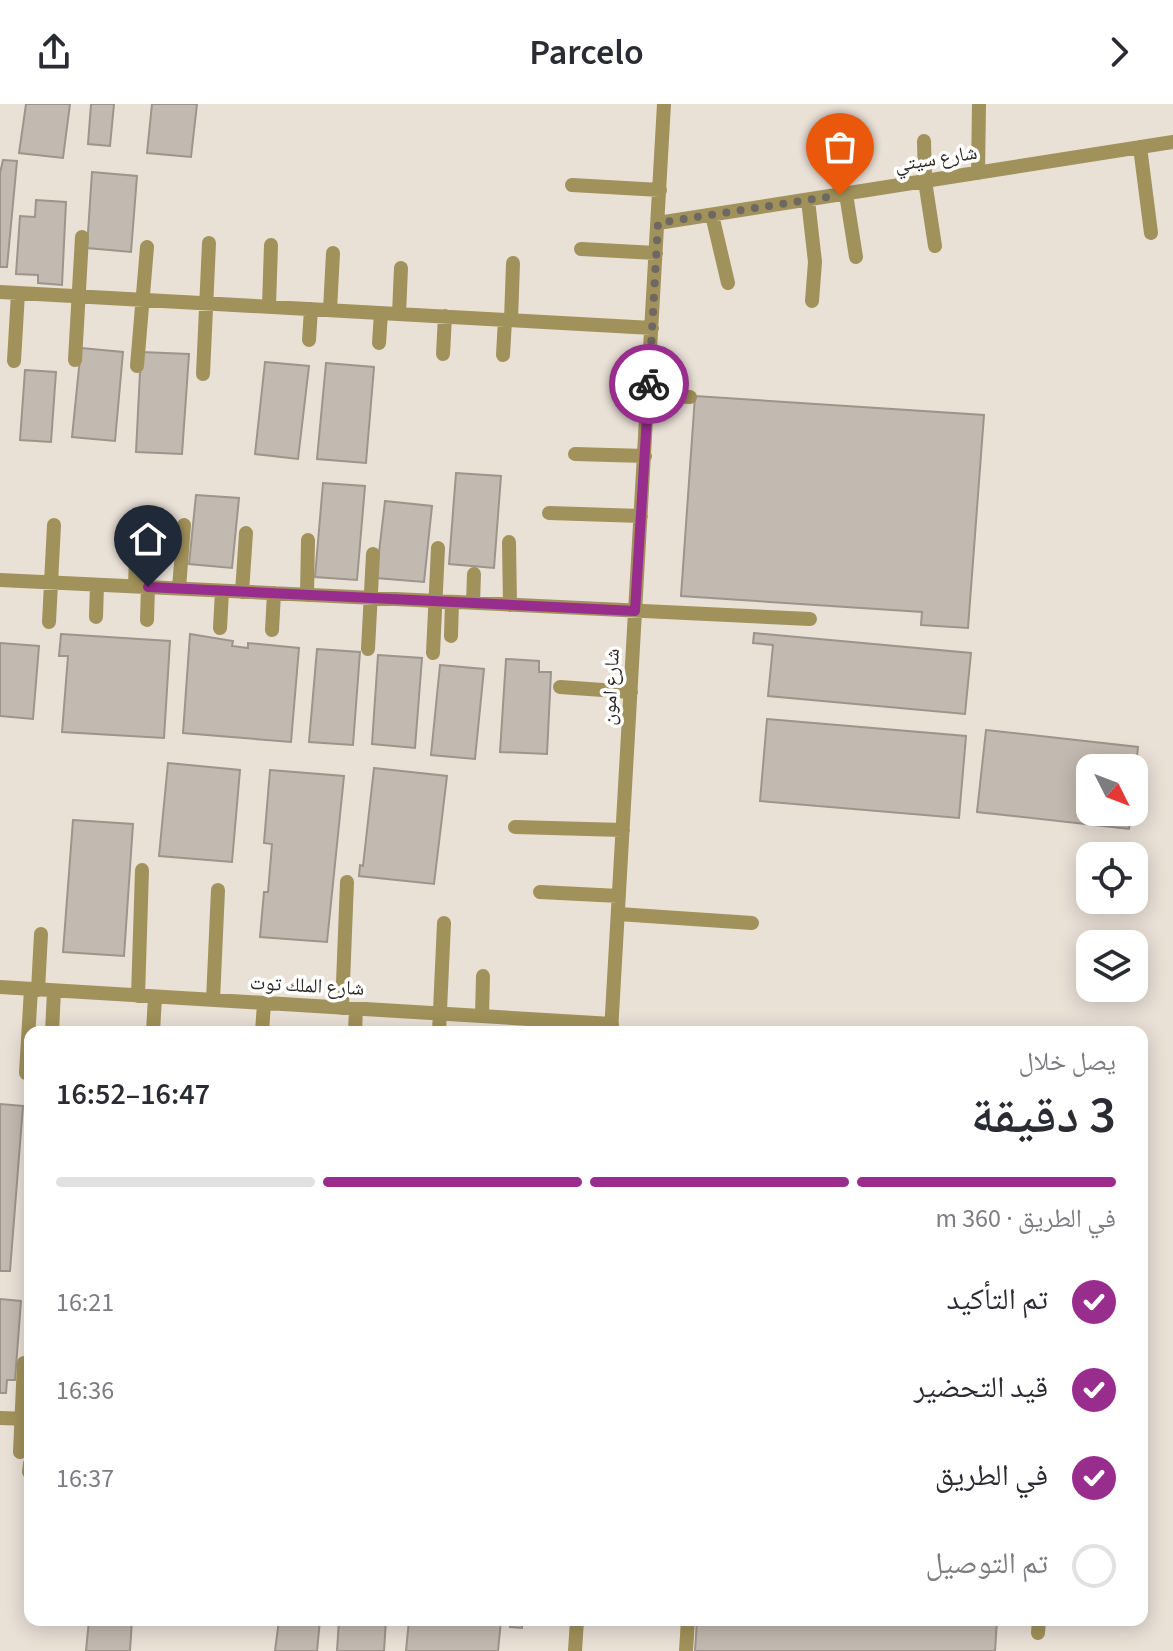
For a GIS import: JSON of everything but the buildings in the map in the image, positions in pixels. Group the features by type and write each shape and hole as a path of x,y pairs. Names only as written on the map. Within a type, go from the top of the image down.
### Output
{"lane":[{"name":"شارع امون","path":"612,1026 664,104"},
{"path":"978,173 979,104"},
{"path":"924,141 925,181 935,246"},
{"name":"شارع سيتي","path":"658,223 1173,142"},
{"path":"1140,147 1151,233"},
{"path":"838,149 843,194 856,257"},
{"path":"572,185 660,190"},
{"path":"808,200 815,262 812,301"},
{"path":"712,215 728,283"},
{"path":"75,360 74,296 78,232"},
{"path":"203,374 209,243"},
{"path":"269,306 271,245"},
{"path":"137,366 147,247"},
{"path":"581,249 656,253"},
{"path":"330,310 333,253"},
{"path":"503,355 513,263"},
{"path":"399,314 401,268"},
{"path":"0,292 652,328"},
{"path":"14,361 18,293"},
{"path":"309,340 311,309"},
{"path":"379,343 381,313"},
{"path":"443,354 445,316"},
{"path":"648,395 690,397"},
{"path":"575,454 645,456"},
{"path":"549,513 641,516"},
{"path":"49,622 54,525"},
{"path":"179,588 184,525"},
{"path":"137,528 147,620"},
{"path":"242,592 246,533"},
{"path":"307,595 308,540"},
{"path":"509,542 510,605"},
{"path":"433,653 438,548"},
{"path":"368,649 373,554"},
{"path":"473,603 474,574"},
{"path":"0,580 810,619"},
{"path":"96,617 97,585"},
{"path":"220,628 222,591"},
{"path":"272,630 274,593"},
{"path":"451,636 452,602"},
{"path":"560,687 631,692"},
{"path":"515,827 623,830"},
{"path":"138,996 142,870"},
{"path":"347,882 349,1008 354,1026"},
{"path":"213,1000 218,890"},
{"path":"540,892 619,896"},
{"path":"618,914 752,923"},
{"path":"439,1026 444,923"},
{"path":"30,1026 41,934"},
{"path":"482,1016 483,976"},
{"name":"شارع الملك توت","path":"0,987 482,1016 590,1026"},
{"path":"52,1026 54,991"},
{"path":"153,1026 155,997"},
{"path":"262,1026 264,1003"},
{"path":"0,1418 24,1419"},
{"path":"20,1452 24,1430"},
{"path":"575,1651 577,1626"},
{"path":"686,1651 688,1626"}],"way so far":[{"path":"649,384 658,223 840,195"}],"route":[{"path":"148,587 635,611 649,384"}]}
